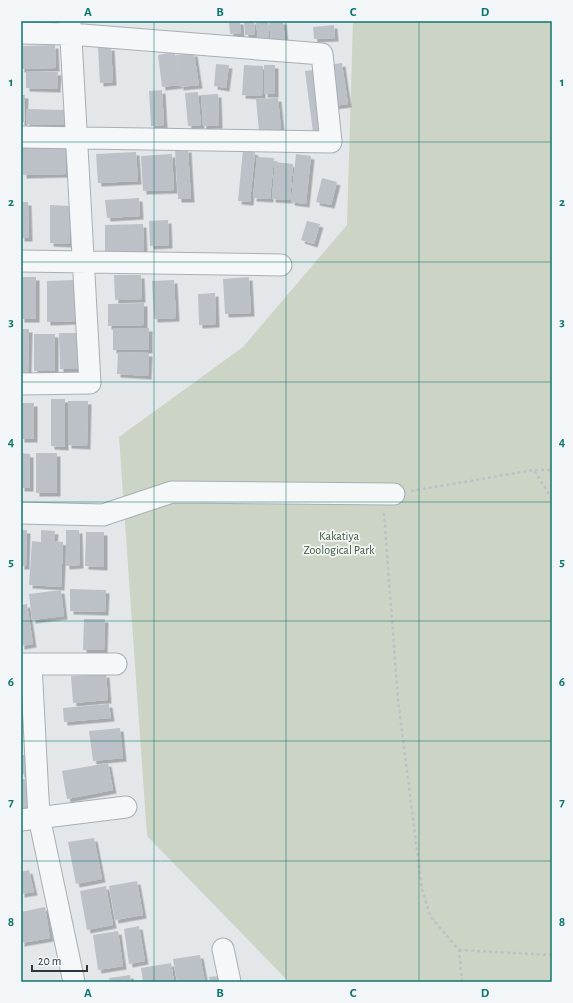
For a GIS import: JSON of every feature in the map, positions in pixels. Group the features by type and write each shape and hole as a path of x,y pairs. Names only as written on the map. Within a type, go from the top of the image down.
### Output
{"street":[{"path":"21,33 70,28 322,54 331,142 21,137"},
{"path":"21,384 90,384 70,28"},
{"path":"21,261 281,265"},
{"path":"21,514 103,515 172,492 394,494"},
{"path":"74,982 30,819 26,664 116,664"},
{"path":"30,819 126,807"},
{"path":"223,949 230,982"}],"path":[{"path":"534,470 552,499"},
{"path":"462,982 459,950 430,916 422,889 398,700 384,512 385,502 394,494 534,470 552,470"},
{"path":"459,950 552,955"}],"green space":[{"name":"Kakatiya Zoological Park","path":"353,21 552,21 552,982 289,982 147,836 119,437 243,347 347,225"}],"building":[{"path":"21,21 50,21 50,25 21,25"},
{"path":"229,21 240,21 241,33 230,34"},
{"path":"244,21 254,21 255,34 245,35"},
{"path":"256,21 268,21 269,40 258,41"},
{"path":"269,21 283,21 285,40 271,42"},
{"path":"334,25 335,38 314,39 313,27"},
{"path":"55,45 56,68 21,69 21,46"},
{"path":"111,47 113,82 100,83 98,48"},
{"path":"175,52 179,85 162,87 158,55"},
{"path":"194,53 199,85 180,87 176,55"},
{"path":"342,63 348,104 333,106 327,65"},
{"path":"216,64 229,65 226,88 214,86"},
{"path":"244,65 263,66 262,96 242,95"},
{"path":"264,65 275,65 275,94 264,94"},
{"path":"320,69 327,130 313,132 305,71"},
{"path":"26,71 58,72 57,89 26,88"},
{"path":"162,90 164,125 151,126 149,91"},
{"path":"198,92 201,125 188,126 185,93"},
{"path":"218,94 219,125 203,126 201,95"},
{"path":"21,95 25,95 24,122 21,122"},
{"path":"278,98 281,129 259,131 256,99"},
{"path":"26,109 66,110 65,125 26,124"},
{"path":"66,147 66,174 23,175 22,148"},
{"path":"188,149 191,199 178,199 175,150"},
{"path":"243,150 255,152 250,202 238,201"},
{"path":"136,152 138,181 98,183 96,154"},
{"path":"172,154 174,190 143,191 141,156"},
{"path":"296,154 311,156 306,204 291,202"},
{"path":"257,157 274,158 270,199 253,198"},
{"path":"275,162 293,164 290,200 272,199"},
{"path":"322,178 337,182 331,205 316,202"},
{"path":"139,198 140,216 107,218 105,200"},
{"path":"21,202 28,202 29,238 21,238"},
{"path":"50,205 70,206 69,244 50,243"},
{"path":"168,220 169,245 150,246 149,221"},
{"path":"307,221 320,224 314,244 301,240"},
{"path":"143,224 144,251 105,252 105,225"},
{"path":"114,275 141,275 142,299 115,300"},
{"path":"21,277 36,277 36,319 21,319"},
{"path":"249,277 251,313 225,314 223,279"},
{"path":"75,280 75,321 47,322 47,281"},
{"path":"174,280 176,318 154,319 152,281"},
{"path":"215,293 216,324 199,325 198,294"},
{"path":"144,303 144,325 108,326 108,304"},
{"path":"113,328 149,328 149,350 113,350"},
{"path":"21,329 29,329 28,373 21,373"},
{"path":"59,333 83,333 83,369 60,369"},
{"path":"34,334 55,334 55,371 34,371"},
{"path":"118,352 149,353 148,376 117,374"},
{"path":"51,399 65,399 65,447 51,446"},
{"path":"68,401 88,401 87,446 68,445"},
{"path":"21,403 34,403 34,439 21,439"},
{"path":"21,453 30,454 30,488 21,488"},
{"path":"36,453 57,453 57,493 36,493"},
{"path":"21,530 27,530 26,566 21,566"},
{"path":"41,530 55,531 54,541 63,542 61,587 29,585 32,541 41,542"},
{"path":"66,530 79,530 80,565 66,566"},
{"path":"86,532 104,532 104,567 85,566"},
{"path":"70,589 106,590 105,612 70,611"},
{"path":"61,590 64,616 32,620 29,594"},
{"path":"27,604 33,644 21,646 21,605"},
{"path":"84,619 105,619 104,650 83,650"},
{"path":"106,674 108,700 73,703 71,676"},
{"path":"21,678 26,678 27,727 21,727"},
{"path":"109,704 111,718 64,722 63,708"},
{"path":"120,728 123,758 93,761 89,731"},
{"path":"21,755 26,755 27,774 21,774"},
{"path":"108,763 113,790 67,799 62,771"},
{"path":"21,779 29,779 31,808 21,808"},
{"path":"94,838 102,879 76,884 68,842"},
{"path":"29,870 34,892 21,894 21,872"},
{"path":"137,881 143,915 115,920 109,886"},
{"path":"106,886 113,925 87,930 80,891"},
{"path":"45,907 50,938 21,943 21,912"},
{"path":"139,926 145,961 129,964 124,929"},
{"path":"118,931 123,966 98,970 93,935"},
{"path":"200,955 205,982 177,982 173,959"},
{"path":"171,963 174,982 143,982 141,968"},
{"path":"130,975 131,982 110,982 109,978"},
{"path":"227,975 228,982 210,982 209,977"}]}
